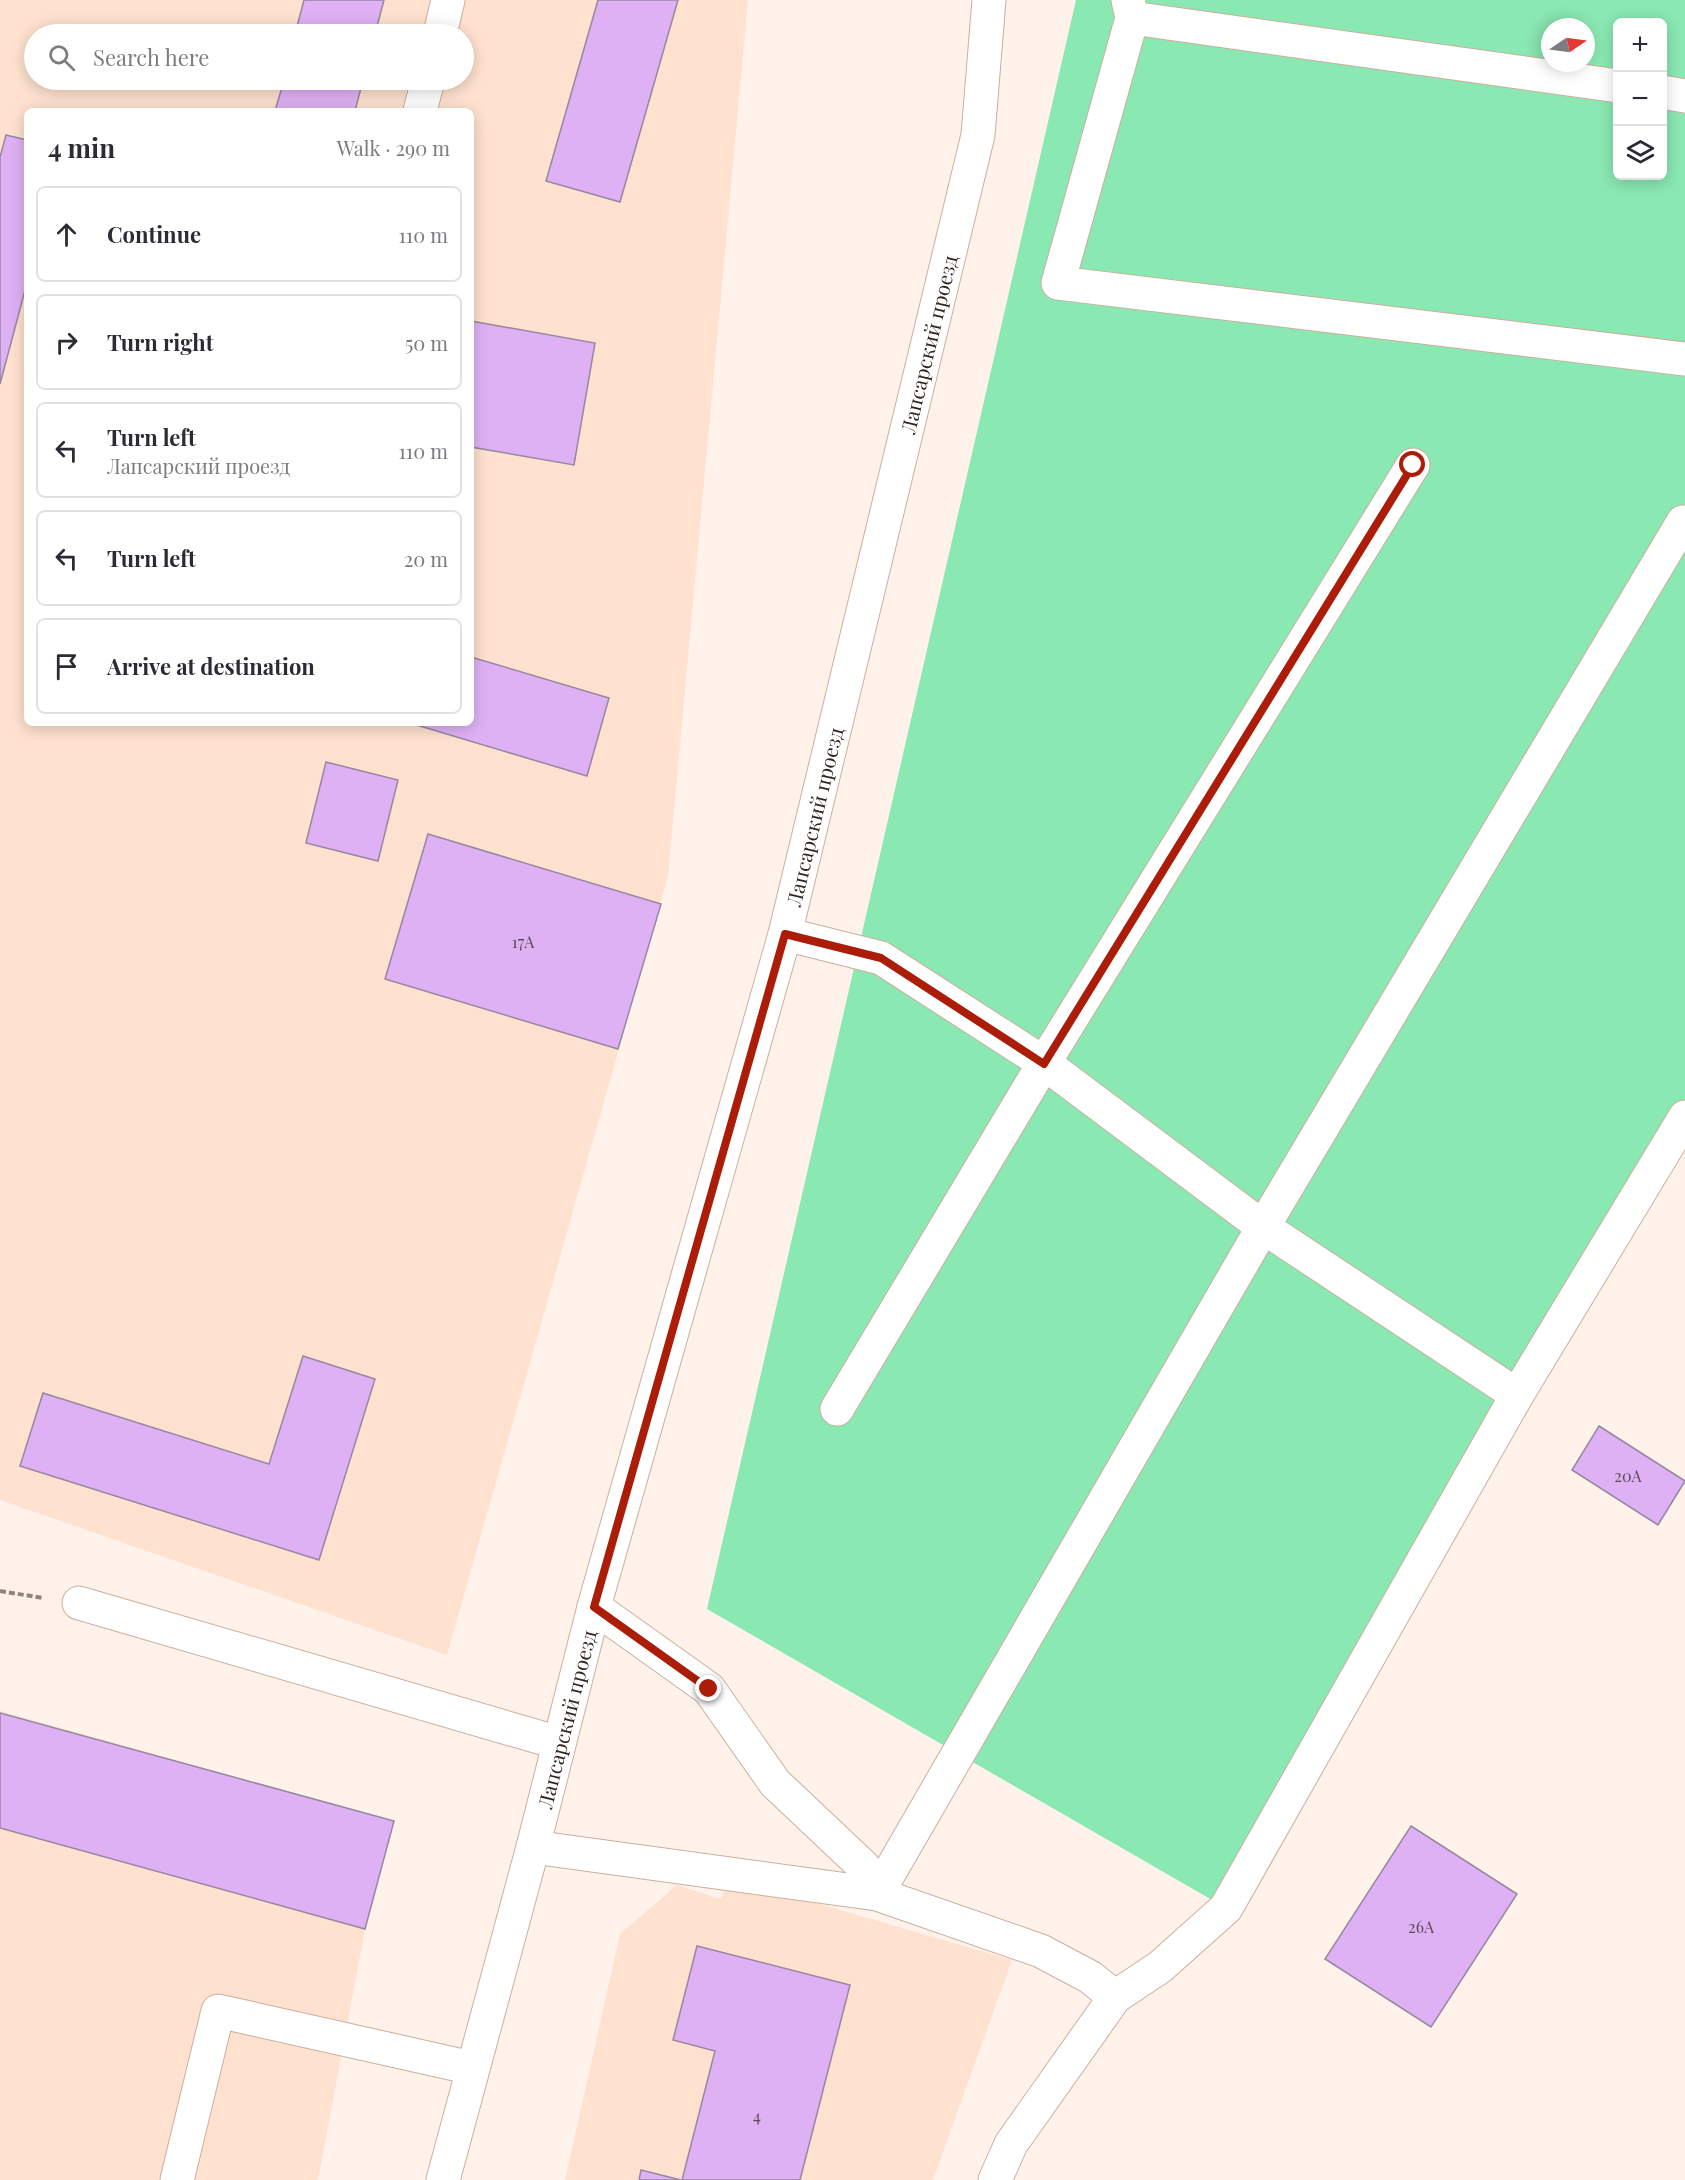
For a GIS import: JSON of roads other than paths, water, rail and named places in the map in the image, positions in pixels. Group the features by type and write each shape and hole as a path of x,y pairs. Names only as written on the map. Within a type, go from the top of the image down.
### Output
{"street":[{"path":"442,24 448,0"},
{"name":"Лапсарский проезд","path":"443,2180 533,1846 594,1607 785,934 978,135 989,0"},
{"path":"1613,85 1130,9 1058,283 1685,359"},
{"path":"421,108 425,90"},
{"path":"1667,94 1685,96"},
{"path":"837,1409 1044,1064 1413,465"},
{"path":"877,1894 1263,1227 1683,522"},
{"path":"785,934 881,958 1044,1064 1263,1227 1517,1395"},
{"path":"995,2180 1011,2144 1115,1997 1160,1966 1226,1908 1517,1395 1685,1117"},
{"path":"79,1603 559,1743"},
{"path":"594,1607 709,1689 775,1783 864,1868 877,1894"},
{"path":"533,1846 877,1894 1041,1951 1090,1977 1115,1997"},
{"path":"177,2180 218,2011 472,2068"}]}
